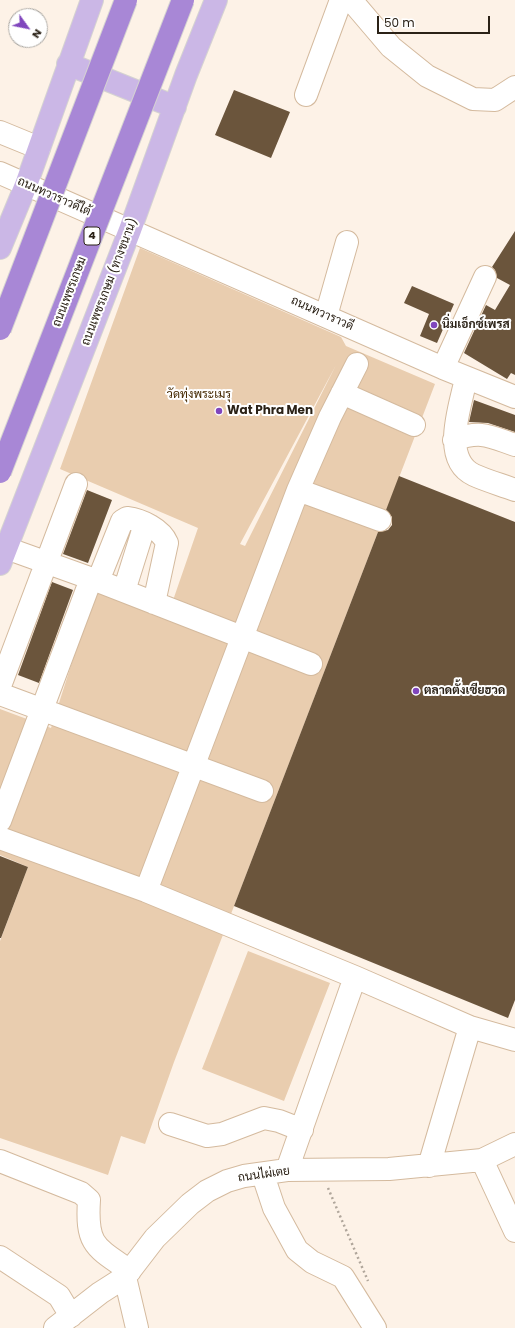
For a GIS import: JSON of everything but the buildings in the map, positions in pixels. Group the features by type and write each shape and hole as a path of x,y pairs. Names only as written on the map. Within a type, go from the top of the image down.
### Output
{"highway":[{"path":"0,329 126,0"},
{"name":"ถนนเพชรเกษม","path":"0,472 183,0"}],"main road":[{"path":"0,248 26,185 92,0"},
{"name":"ถนนเพชรเกษม (ทางขนาน)","path":"3,556 130,230 216,0"},
{"path":"68,64 175,108"}],"street":[{"path":"306,95 341,0"},
{"path":"351,0 390,47 427,76 473,99 495,100 515,87"},
{"path":"0,132 39,148"},
{"name":"ถนนทวาราวดีใต้","path":"0,173 130,230"},
{"name":"ถนนทวาราวดี","path":"130,230 466,378 515,397"},
{"path":"326,316 348,242"},
{"path":"443,368 485,277"},
{"path":"146,891 298,490 356,364"},
{"path":"466,378 454,435 456,452 463,467 473,475 515,490"},
{"path":"342,393 414,425"},
{"path":"454,440 471,434 481,434 515,445"},
{"path":"0,686 76,484"},
{"path":"298,490 380,520"},
{"path":"0,821 42,709 94,580 122,521 127,518 132,518 157,530 164,536 168,543 154,603"},
{"path":"124,591 145,524"},
{"path":"3,556 46,562 311,664"},
{"path":"0,694 262,791"},
{"path":"0,838 146,891 355,977 470,1027 515,1040"},
{"path":"287,1170 355,977"},
{"path":"429,1166 470,1027"},
{"path":"170,1124 207,1136 222,1134 264,1118 279,1121 302,1130"},
{"name":"ถนนไผ่เตย","path":"63,1322 100,1293 128,1274 155,1238 190,1204 207,1191 244,1176 263,1175 287,1170 321,1171 429,1166 482,1160 515,1144"},
{"path":"482,1160 515,1231"},
{"path":"0,1161 81,1194 89,1200 89,1228 92,1239 100,1250 128,1274 137,1328"},
{"path":"263,1175 274,1208 297,1250 312,1262 343,1277 375,1328"},
{"path":"0,1257 59,1296 63,1322"}],"path":[{"path":"321,1171 370,1285"}],"green space":[{"name":"วัดทุ่งพระเมรุ","path":"140,248 341,337 346,346 435,384 174,1062 145,1144 121,1136 108,1175 0,1138 0,941 28,867 0,855 0,709 51,728 98,581 170,609 198,528 60,469","holes":["336,365 245,546 240,544"]},
{"path":"248,951 330,983 284,1101 202,1069"}],"place":[{"name":"นิ่มเอ็กซ์เพรส","path":"434,325"},
{"name":"Wat Phra Men","path":"219,411"},
{"name":"ตลาดตั้งเซียฮวด","path":"416,691"}]}
